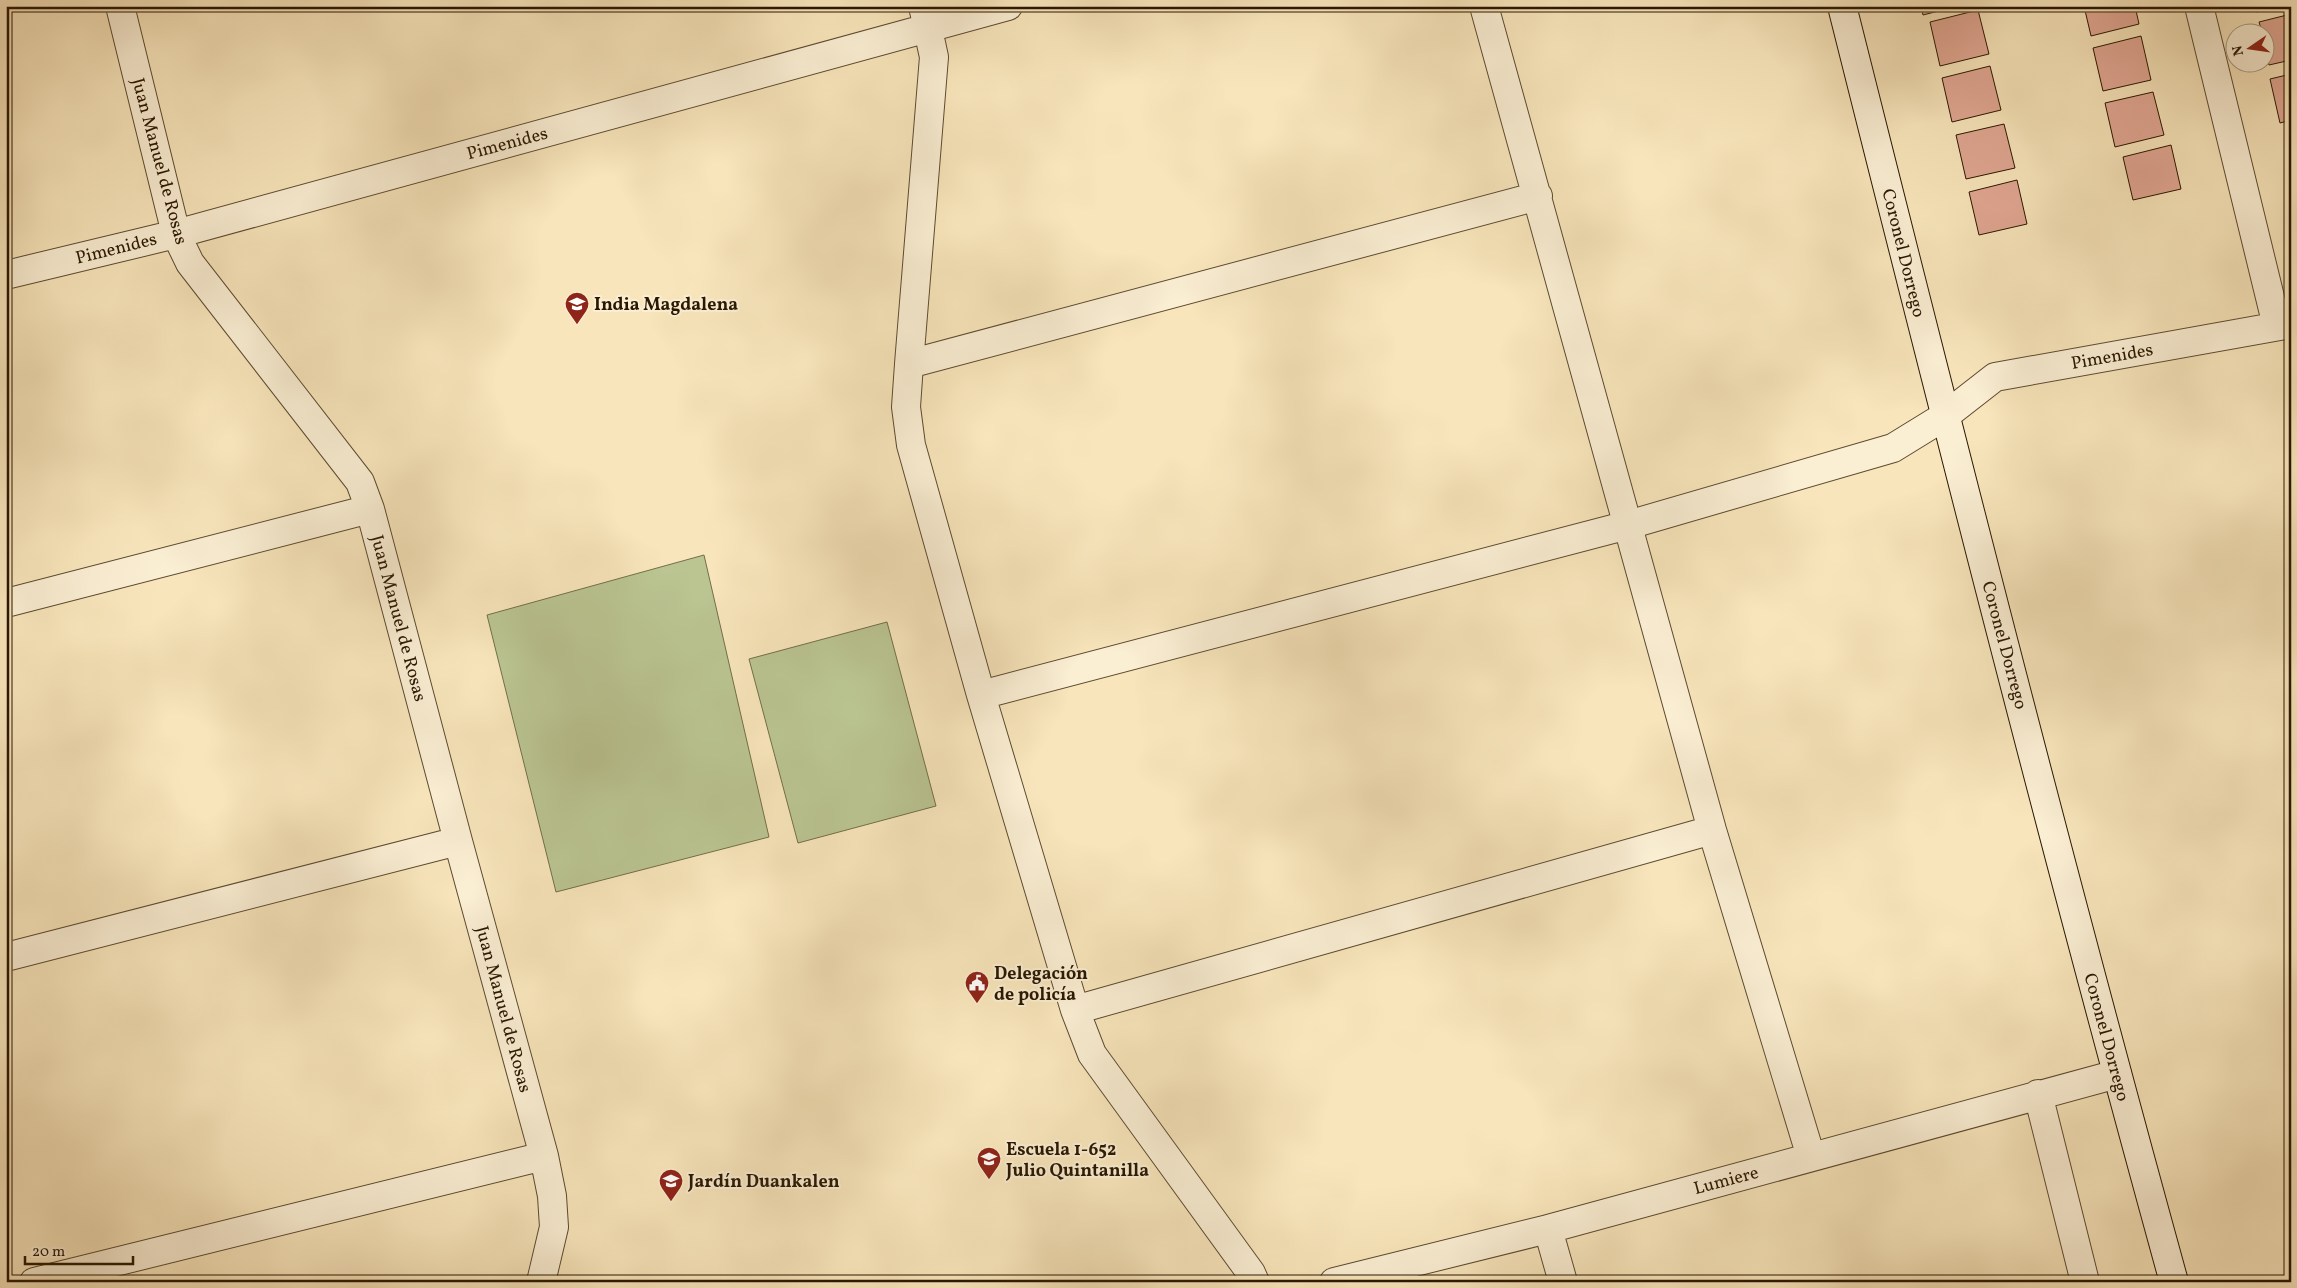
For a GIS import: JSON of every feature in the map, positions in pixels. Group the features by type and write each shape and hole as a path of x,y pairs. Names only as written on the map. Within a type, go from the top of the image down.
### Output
{"street":[{"name":"Juan Manuel de Rosas","path":"120,6 176,234 190,262 360,482 370,509 544,1156 552,1196 554,1227 541,1282"},
{"name":"Pimenides","path":"6,275 176,234 926,17 1008,6"},
{"path":"1484,6 1712,830 1811,1157"},
{"name":"Coronel Dorrego","path":"1842,6 1945,416 2116,1074 2174,1282"},
{"path":"2199,6 2284,325"},
{"path":"926,17 934,57 908,364 906,407 911,444 981,695 1075,1010 1092,1054 1251,1273 1255,1282"},
{"path":"908,364 1538,196"},
{"name":"Pimenides","path":"981,695 1628,525 1893,448 1945,416 1995,377 2284,325"},
{"path":"6,603 370,509"},
{"path":"1075,1010 1712,830"},
{"path":"6,957 458,840"},
{"name":"Lumiere","path":"1334,1282 1548,1229 2116,1074"},
{"path":"2038,1094 2085,1282"},
{"path":"34,1282 544,1156"},
{"path":"1548,1229 1562,1282"}],"green space":[{"path":"704,555 769,837 556,892 487,615"},
{"path":"887,622 936,806 798,843 749,659"}],"building":[{"path":"1921,6 1958,6 1923,15"},
{"path":"2084,6 2135,6 2139,24 2091,36"},
{"path":"2255,6 2281,6 2256,12"},
{"path":"1978,10 1989,54 1940,66 1930,22"},
{"path":"2291,14 2291,60 2274,64 2274,22 2259,22"},
{"path":"2141,36 2151,80 2103,91 2093,48"},
{"path":"1990,66 2001,110 1952,122 1942,78"},
{"path":"2291,74 2291,120 2280,123 2270,79"},
{"path":"2153,92 2164,135 2115,147 2105,103"},
{"path":"2004,124 2015,168 1966,179 1956,135"},
{"path":"2291,132 2291,150 2287,133"},
{"path":"2171,145 2181,189 2133,200 2123,157"},
{"path":"2017,180 2027,224 1979,235 1969,192"}],"place":[{"name":"India Magdalena","path":"577,325"},
{"name":"Delegación de policía","path":"977,1004"},
{"name":"Escuela 1-652 Julio Quintanilla","path":"989,1180"},
{"name":"Jardín Duankalen","path":"671,1202"}]}
